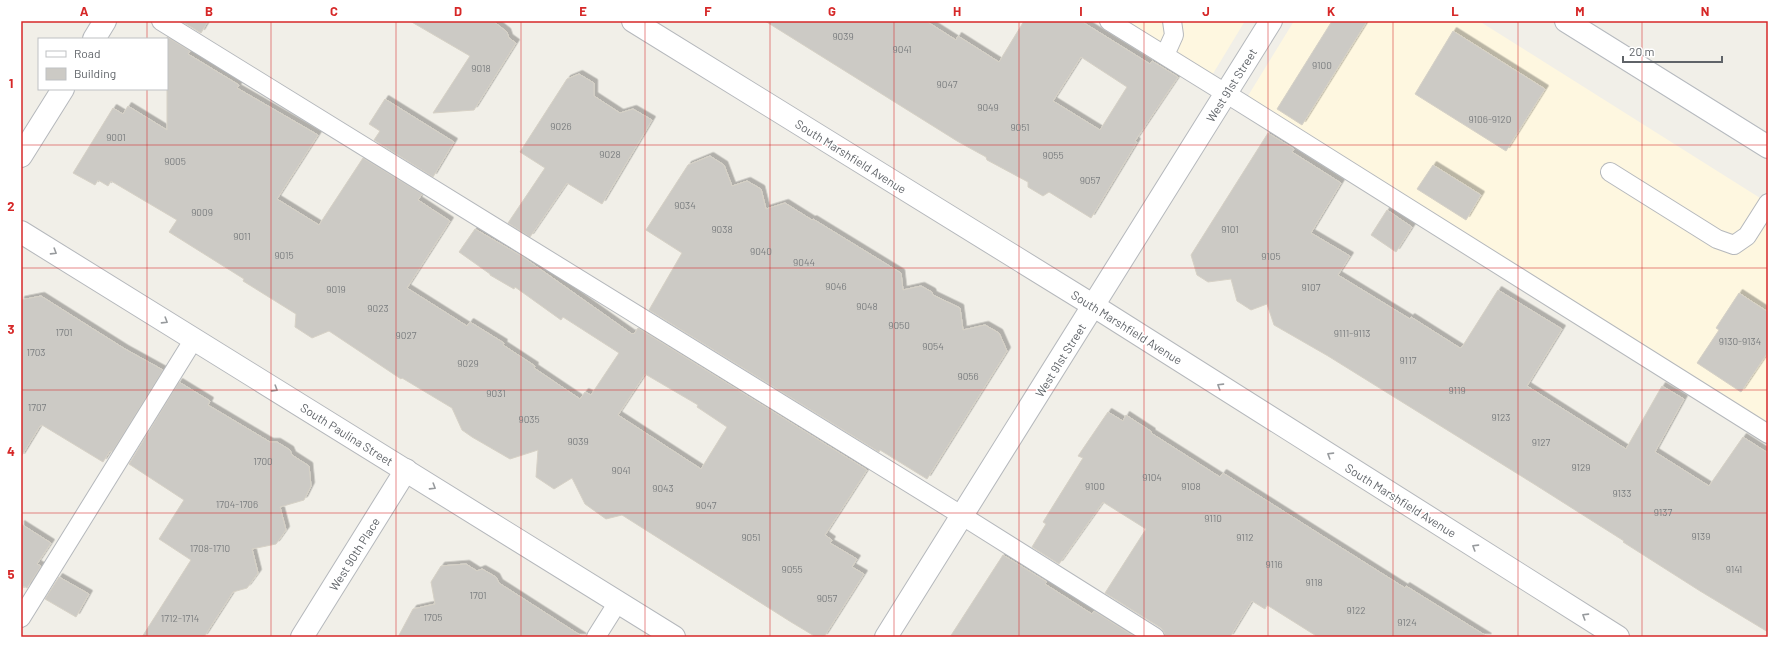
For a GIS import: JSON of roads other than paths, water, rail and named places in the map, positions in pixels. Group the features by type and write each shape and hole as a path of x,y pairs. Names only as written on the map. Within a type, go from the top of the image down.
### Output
{"street":[{"path":"95,38 105,21"},
{"name":"South Marshfield Avenue","path":"633,21 1094,306 1618,637"},
{"name":"West 91st Street","path":"886,637 1271,21"},
{"path":"1566,21 1768,147"},
{"path":"21,156 62,90"},
{"name":"South Paulina Street","path":"21,232 674,637"},
{"name":"West 90th Place","path":"302,637 406,470"}],"lane":[{"path":"161,21 961,515 1155,637"},
{"path":"1109,21 1768,434"},
{"path":"1164,55 1174,35 1172,21"},
{"path":"1610,172 1716,239 1734,245 1747,236 1768,203"},
{"path":"21,618 194,339"},
{"path":"596,637 618,602"}]}
